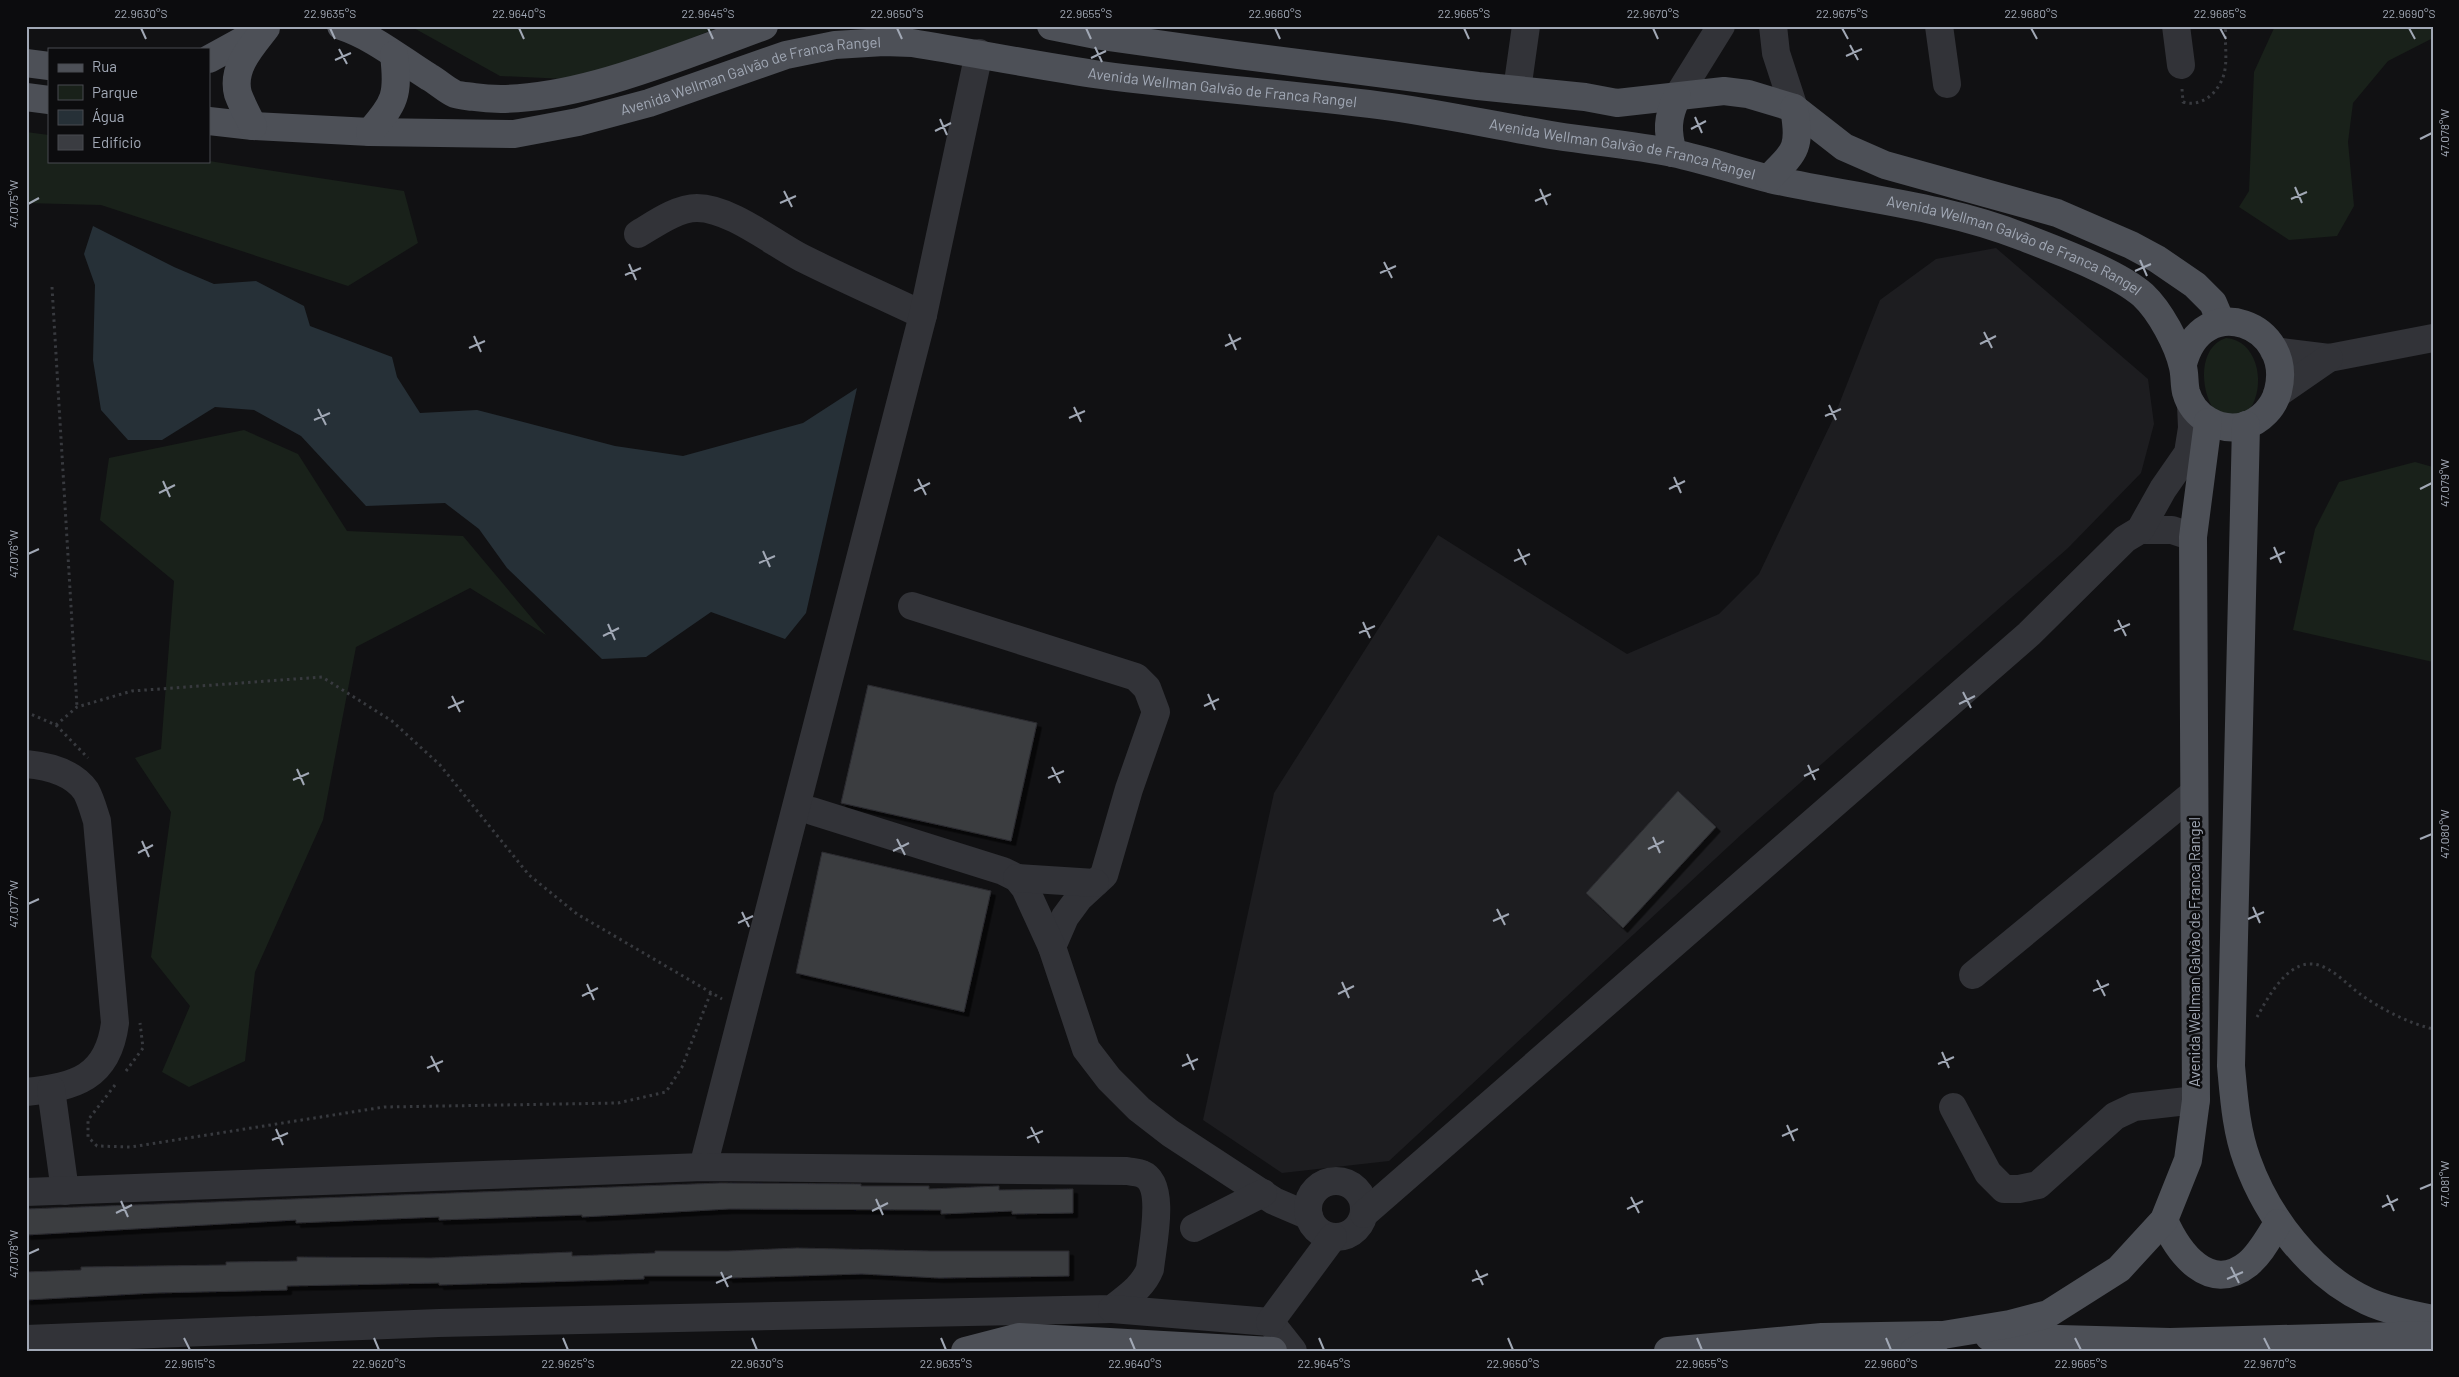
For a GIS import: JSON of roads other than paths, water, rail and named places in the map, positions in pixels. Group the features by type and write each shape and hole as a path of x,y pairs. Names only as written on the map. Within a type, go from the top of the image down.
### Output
{"main road":[{"path":"353,28 455,94 491,99 570,90 640,71 764,26"},
{"path":"1051,26 1101,36 1237,55 1585,97 1617,103 1724,90 1748,94 1794,108 1844,147 1885,164 2057,213 2131,244 2196,285 2213,303 2221,322"},
{"path":"210,58 270,27"},
{"path":"253,126 238,93 237,78 240,64 270,27"},
{"name":"Avenida Wellman Galvão de Franca Rangel","path":"210,121 253,126 370,132 514,134 578,122 649,102 786,55 835,46 884,42 912,43 1100,74 1394,107 1673,153 1769,178 1960,216 2004,229 2053,249 2114,276 2139,291 2158,309 2183,364"},
{"path":"370,132 391,104 396,93 394,55"},
{"path":"26,63 48,66"},
{"path":"26,97 48,100"},
{"path":"1673,153 1668,124 1670,112 1677,97"},
{"path":"1769,178 1794,151 1798,130 1794,108"},
{"path":"2221,322 2237,322 2253,327 2266,337 2274,351 2280,378 2277,394 2270,408 2258,420 2246,425 2228,427 2199,413 2186,390 2183,364 2186,350 2195,337 2206,328 2221,322"},
{"name":"Avenida Wellman Galvão de Franca Rangel","path":"1943,1335 2010,1324 2048,1314 2119,1269 2164,1220 2188,1160 2196,1100 2193,537 2199,413"},
{"path":"2246,425 2231,1066 2235,1111 2247,1160 2278,1223 2327,1276 2367,1301 2433,1319"},
{"path":"2164,1220 2173,1241 2184,1257 2198,1268 2216,1274 2232,1272 2247,1265 2258,1254 2278,1223"},
{"path":"1668,1351 1822,1337 1943,1335 2170,1342 2433,1335"},
{"path":"1914,1351 1943,1335"},
{"path":"965,1351 1019,1337 1053,1345 1185,1346 1273,1351"}],"street":[{"path":"1517,90 1526,26"},
{"path":"1677,97 1721,26"},
{"path":"1773,26 1776,53 1794,108"},
{"path":"1939,26 1947,84"},
{"path":"2176,26 2181,65"},
{"path":"703,1167 923,315 979,53"},
{"path":"638,234 672,215 696,207 716,210 755,230 800,257 923,315"},
{"path":"2274,351 2329,358 2433,338"},
{"path":"2277,394 2329,358"},
{"path":"1364,1214 2019,643 2125,539 2140,530 2163,489 2188,453 2192,428 2199,413"},
{"path":"2140,530 2172,530 2193,537"},
{"path":"912,606 1136,677 1147,688 1156,712 1129,789 1110,862 1104,875 1079,898 1065,917 1052,947"},
{"path":"26,764 43,766 66,774 86,791 97,821 116,1023 113,1041 106,1058 92,1074 71,1084 39,1091 65,1191"},
{"path":"1973,975 2194,792"},
{"path":"812,811 1003,871 1017,878 1095,883"},
{"path":"1017,878 1037,913 1052,947 1086,1049 1109,1080 1139,1110 1170,1133 1263,1193 1309,1216"},
{"path":"1953,1107 1988,1173 2004,1189 2019,1189 2038,1184 2116,1116 2134,1108 2196,1100"},
{"path":"26,1192 703,1167 1127,1171 1143,1174 1153,1184 1157,1199 1150,1269 1140,1286 1112,1309"},
{"path":"1335,1180 1353,1186 1361,1195 1364,1204 1364,1214 1361,1224 1355,1231 1346,1236 1333,1237 1323,1234 1313,1225 1308,1207 1311,1196 1325,1182 1335,1180"},
{"path":"1194,1228 1263,1193"},
{"path":"1270,1322 1333,1237"},
{"path":"26,1339 439,1323 1112,1309 1270,1322 1293,1351"},
{"path":"1185,1346 1217,1319"}],"water":[{"path":"93,226 174,267 214,284 256,281 304,306 310,326 392,357 397,377 420,413 477,410 615,446 683,456 803,423 857,388 806,613 785,639 711,612 646,657 602,659 507,568 479,529 445,503 366,506 301,436 254,410 215,407 162,440 128,440 101,410 93,360 95,285 84,254"}]}
